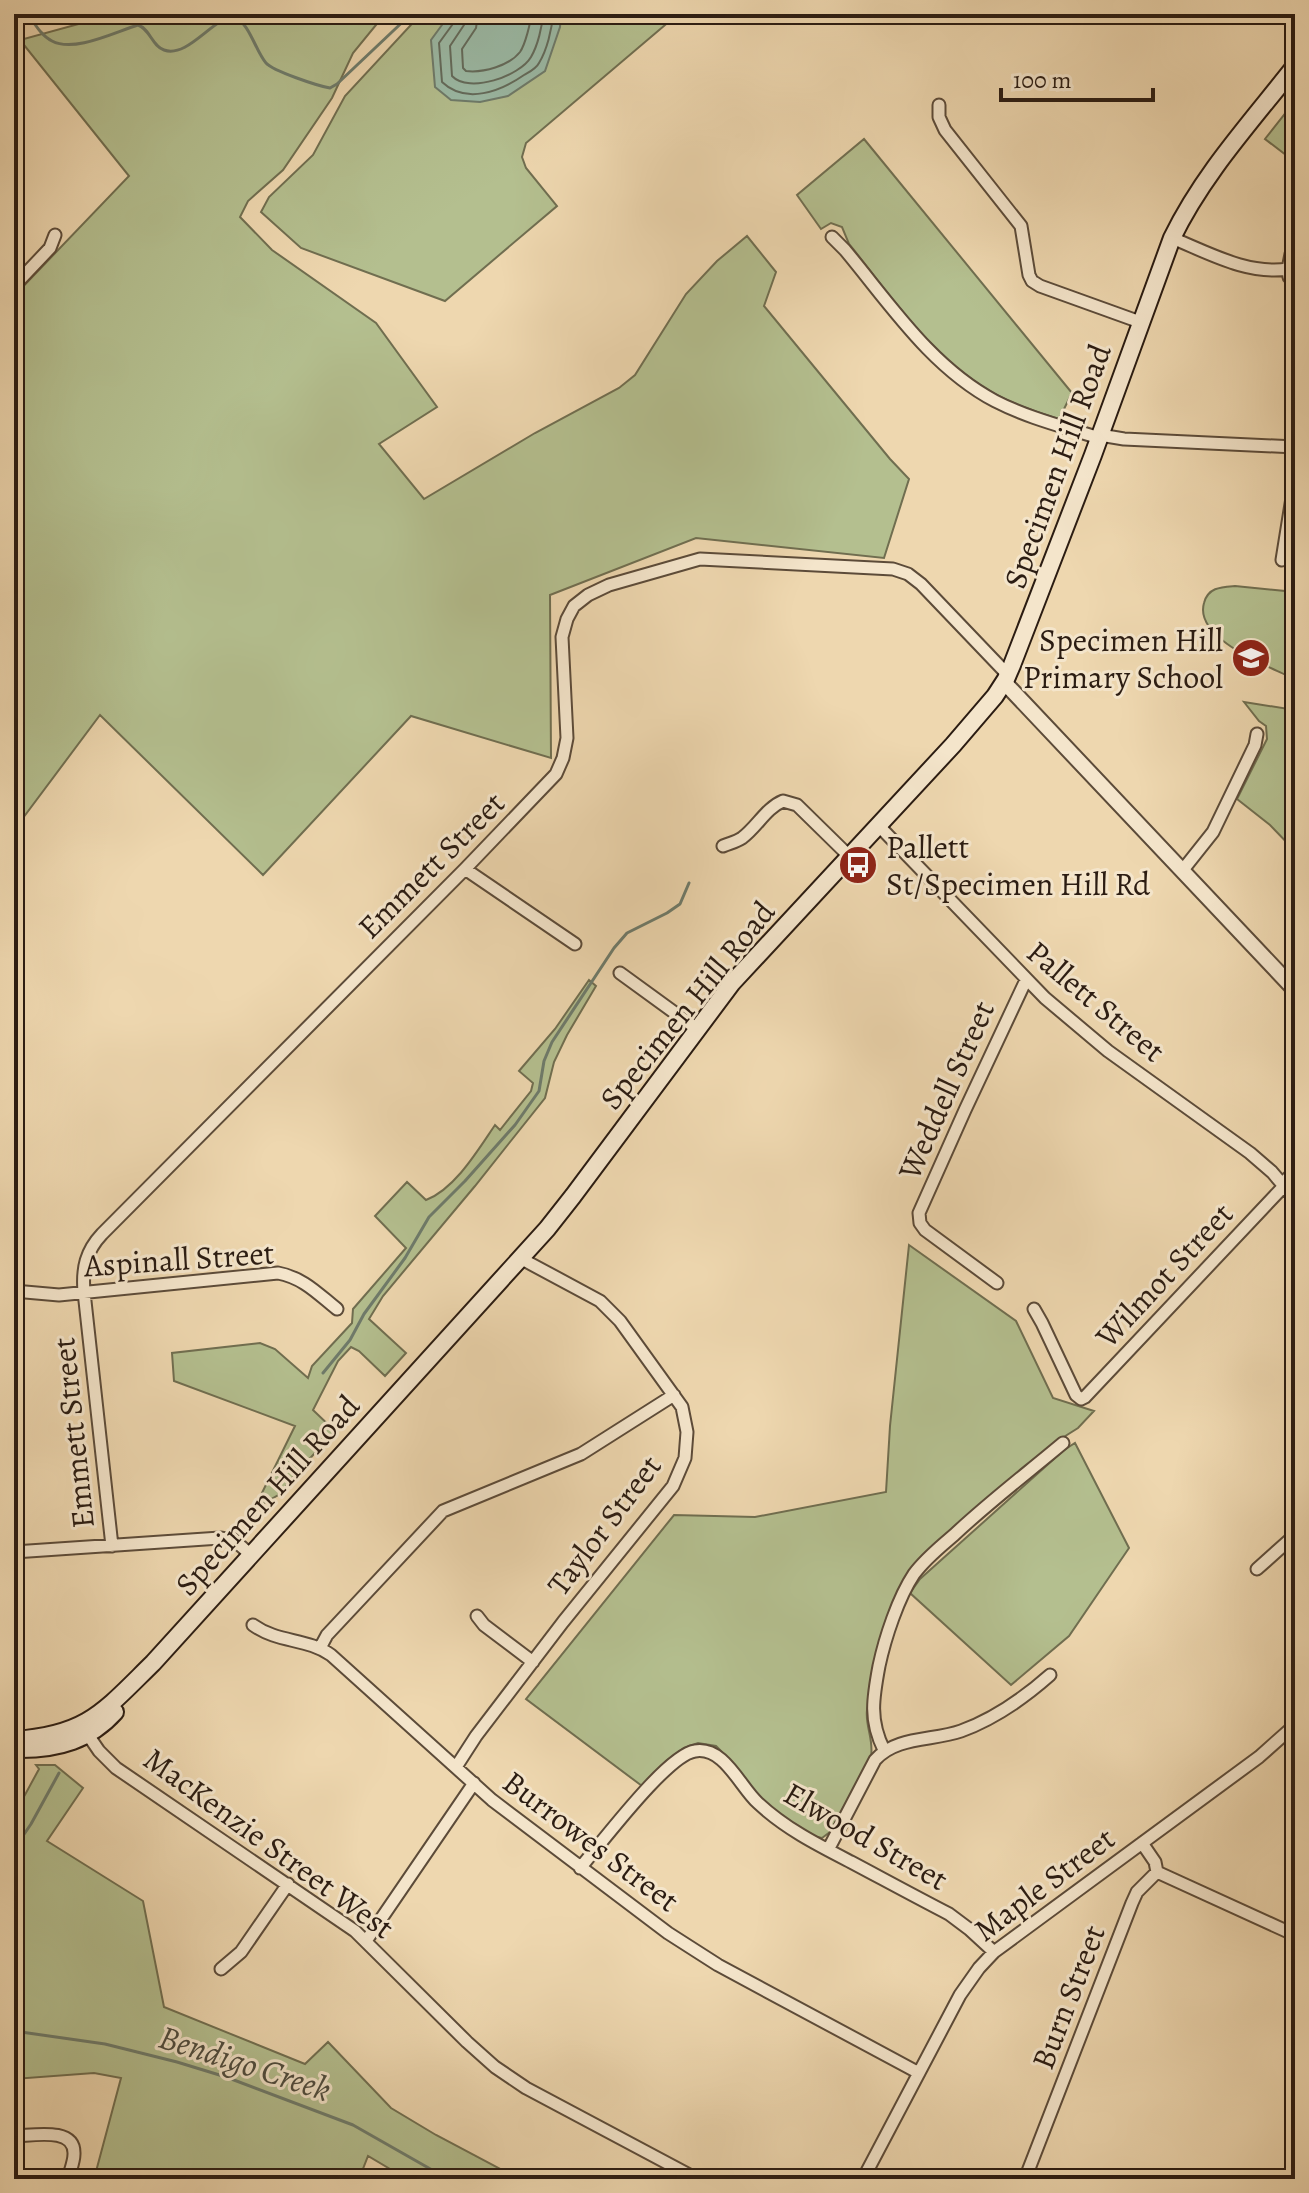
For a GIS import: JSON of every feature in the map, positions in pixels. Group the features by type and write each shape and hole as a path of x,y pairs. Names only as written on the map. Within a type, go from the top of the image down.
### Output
{"main road":[{"name":"Specimen Hill Road","path":"84,1730 153,1663 520,1258 573,1196 742,971 953,745 1006,679 1100,437 1172,238 1212,169 1295,66"},
{"path":"14,1740 84,1730"},
{"path":"14,1749 58,1746 84,1730"}],"street":[{"path":"939,105 939,117 945,130 1021,226 1032,281 1140,322"},
{"path":"14,286 50,248 55,235"},
{"path":"832,237 932,354 960,379 1008,407 1100,437 1295,447"},
{"path":"1172,238 1247,268 1264,271 1288,273 1291,254"},
{"path":"1282,560 1295,479"},
{"name":"Emmett Street","path":"112,1546 84,1292 83,1268 90,1248 556,774 567,738 562,637 574,606 609,585 700,559 893,569 908,574 921,584 1006,679"},
{"path":"1006,679 1295,990"},
{"path":"1182,871 1213,832 1255,745 1257,734"},
{"path":"723,846 745,836 771,808 783,801 797,805 849,856"},
{"name":"Pallett Street","path":"878,825 1026,980 1095,1040 1250,1153 1295,1199"},
{"path":"465,869 575,944"},
{"path":"620,973 697,1029"},
{"name":"Weddell Street","path":"997,1283 925,1230 919,1213 1026,980"},
{"name":"Wilmot Street","path":"1034,1309 1076,1395 1081,1399 1088,1396 1295,1171"},
{"name":"Taylor Street","path":"456,1767 533,1662 678,1479 685,1458 687,1432 682,1407 630,1334 609,1309 589,1295 520,1258"},
{"name":"Aspinall Street","path":"14,1291 59,1295 278,1273 296,1277 337,1309"},
{"path":"320,1648 327,1635 443,1511 581,1454 674,1395"},
{"path":"884,1750 874,1728 876,1684 887,1638 913,1577 966,1523 1063,1443"},
{"path":"1257,1569 1295,1535"},
{"path":"14,1552 220,1538 234,1540 251,1555"},
{"path":"477,1616 484,1625 533,1662"},
{"name":"Burrowes Street","path":"253,1625 278,1638 320,1648 331,1655 474,1783 580,1868 668,1933 718,1965 919,2073"},
{"path":"828,1850 875,1760 884,1750 971,1727 1019,1701 1050,1675"},
{"name":"Maple Street","path":"863,2179 968,1982 994,1952 1259,1757 1295,1725"},
{"name":"MacKenzie Street West","path":"84,1730 116,1768 288,1884 366,1941 467,2042 503,2072 526,2088 697,2179"},
{"name":"Elwood Street","path":"580,1868 664,1771 685,1754 706,1751 724,1762 755,1801 795,1832 949,1914 994,1952"},
{"path":"366,1941 474,1783"},
{"path":"1142,1843 1155,1862 1157,1872 1295,1935"},
{"name":"Burn Street","path":"1025,2179 1132,1903 1137,1892 1157,1872"},
{"path":"221,1969 241,1952 288,1884"},
{"path":"14,2136 65,2137 73,2146 68,2179"},
{"path":"1289,2179 1295,2164"}],"shaded area":[{"path":"115,14 385,14 353,53 332,98 283,170 248,201 240,217 272,250 376,323 437,407 379,444 424,499 535,433 619,388 635,375 686,294 717,261 747,236 776,272 764,306 909,479 884,558 696,538 550,595 551,758 411,716 263,875 100,715 14,830 14,296 129,176 20,40"},
{"path":"421,14 678,14 526,143 522,157 526,168 557,206 445,301 301,248 261,212 269,197 313,155 345,96"},
{"path":"1295,101 1295,162 1265,139"},
{"path":"864,139 1072,393 1059,419 1003,398 952,364 898,306 849,244 842,227 831,223 821,229 797,195"},
{"path":"1235,586 1295,592 1295,677 1233,648 1209,627 1204,615 1206,598 1216,589"},
{"path":"1244,702 1295,710 1295,851 1270,825 1237,799 1267,739 1266,726"},
{"path":"589,980 596,986 554,1062 545,1098 383,1296 369,1319 406,1353 385,1376 351,1347 338,1361 313,1410 335,1431 280,1494 254,1509 295,1426 174,1381 172,1353 260,1343 275,1349 308,1378 312,1366 352,1323 353,1309 406,1248 375,1216 407,1182 426,1200 437,1195 465,1168 495,1125 500,1130 531,1091 533,1083 519,1071 555,1029"},
{"path":"909,1245 1016,1321 1053,1398 1094,1411 1078,1428 1059,1440 913,1566 902,1586 867,1710 871,1757 830,1832 822,1838 813,1836 780,1816 716,1746 698,1743 684,1748 666,1761 642,1786 526,1699 674,1515 755,1517 886,1492"},
{"path":"1075,1443 1129,1548 1069,1636 1011,1685 910,1593 920,1579"},
{"path":"36,1765 55,1765 83,1788 47,1841 143,1901 164,2007 305,2064 328,2042 391,2108 519,2179 407,2179 368,2156 359,2179 94,2179 121,2078 94,2073 14,2079 14,1815 39,1769"}],"water":[{"path":"450,14 561,14 560,27 545,71 508,96 480,102 451,100 435,87 431,40"}],"waterway":[{"path":"30,17 45,36 61,44 83,43 138,25 160,48 173,51 192,43 219,22 235,18 244,25 262,58 270,66 330,88 411,14"},
{"path":"323,1373 350,1340 429,1217 515,1125 539,1091 544,1061 552,1042 614,948 627,933 680,904 689,883"},
{"path":"14,1849 59,1773"},
{"name":"Bendigo Creek","path":"14,2031 105,2044 226,2077 353,2125 448,2179"}],"place":[{"name":"Specimen Hill Primary School","path":"1251,658"},
{"name":"Pallett St/Specimen Hill Rd","path":"858,865"}]}
